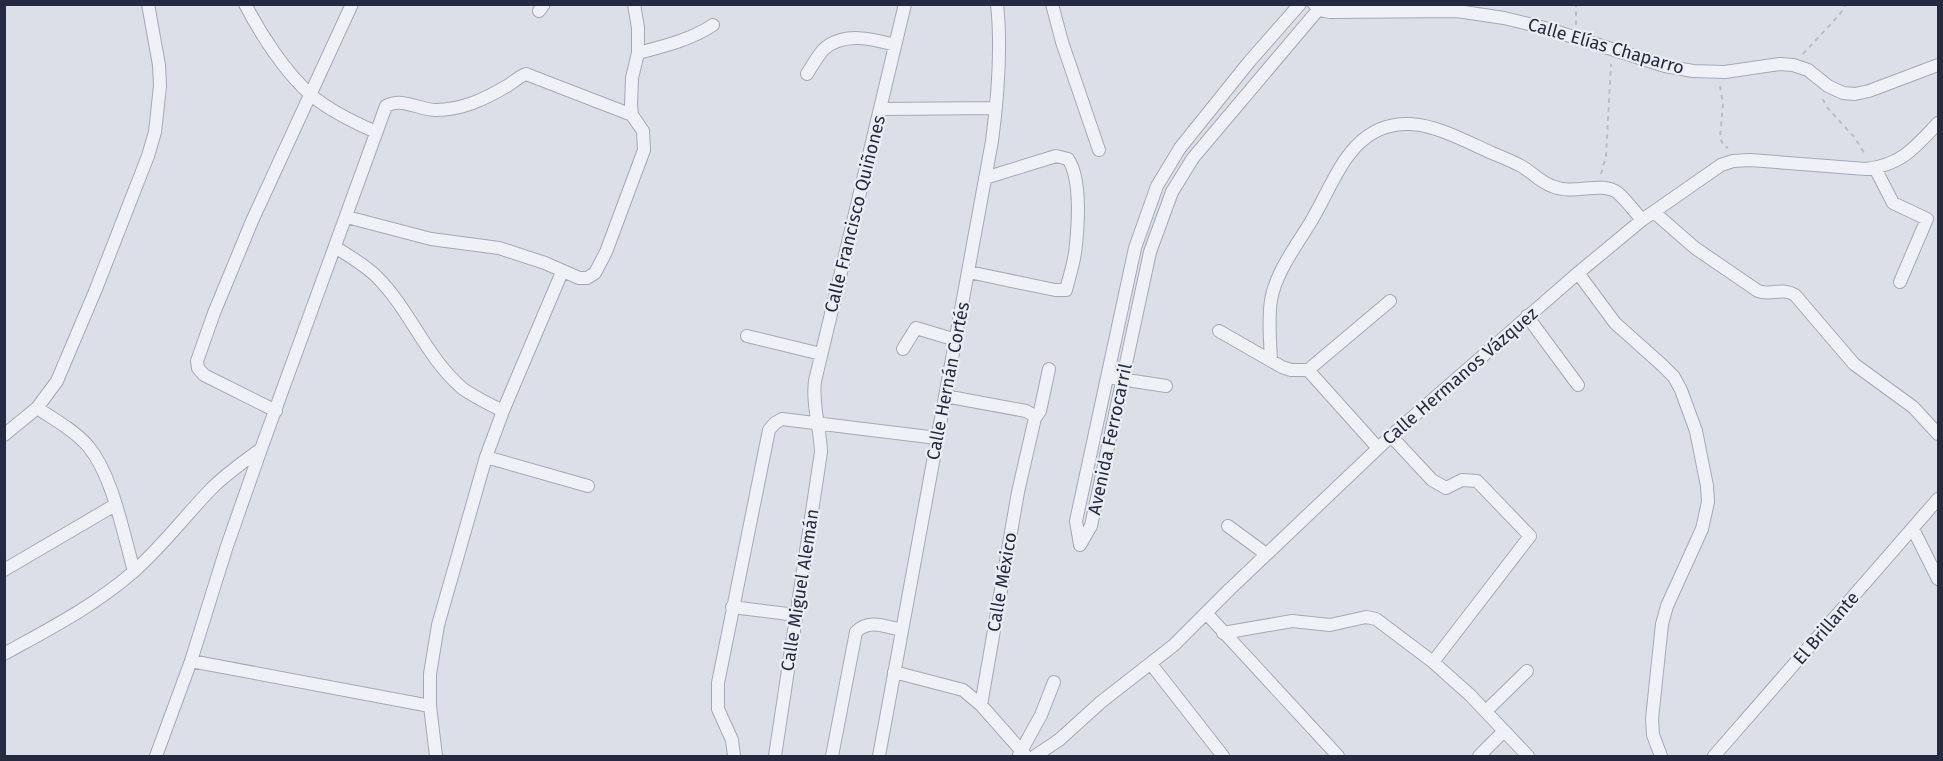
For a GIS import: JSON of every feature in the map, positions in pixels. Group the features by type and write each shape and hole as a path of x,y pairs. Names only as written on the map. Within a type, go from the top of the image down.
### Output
{"street":[{"path":"4,435 37,408 57,381 139,182 155,132 159,109 159,65 148,4"},
{"path":"245,4 268,43 311,95 332,110 375,132"},
{"path":"276,411 204,375 198,369 198,361 214,313 252,221 352,4"},
{"path":"347,217 431,239 499,248 546,263 579,278 588,278 595,273 606,252 644,150 645,140 632,115 630,94 638,53 638,28 634,4"},
{"name":"Calle Francisco Quiñones","path":"818,423 814,409 814,381 905,4"},
{"name":"Calle Hernán Cortés","path":"879,756 969,272 996,108 1000,46 996,4"},
{"path":"1053,4 1062,42 1099,150"},
{"name":"Avenida Ferrocarril","path":"1300,4 1180,148 1157,186 1148,207 1135,248 1076,521 1080,545 1091,526 1150,252 1163,212 1172,192 1193,158 1319,6"},
{"name":"Calle Elías Chaparro","path":"1319,6 1346,12 1457,11 1503,18 1576,37 1665,66 1693,71 1717,72 1780,64 1793,65"},
{"path":"638,53 686,40 713,25"},
{"path":"807,74 824,49 845,38 870,38 895,45"},
{"path":"1793,65 1808,70 1828,86 1843,93 1855,94 1938,65"},
{"path":"156,756 261,449 386,106 393,102 433,110 460,107 488,96 526,74 632,115"},
{"path":"880,109 996,108"},
{"name":"Calle Hermanos Vázquez","path":"1035,756 1059,740 1101,702 1174,645 1390,436 1527,316 1642,220 1721,165 1733,161 1753,160 1875,168 1893,164 1903,158 1938,123"},
{"path":"1271,360 1269,332 1271,300 1290,254 1312,221 1330,183 1345,159 1367,137 1388,126 1411,124 1440,131 1514,162 1551,186 1562,190 1609,188 1618,193 1642,220"},
{"path":"969,272 1055,290 1066,290 1075,252 1076,183 1072,165 1068,159 1056,156 985,178"},
{"path":"1875,168 1893,203 1927,219 1900,282"},
{"path":"1148,207 1163,212"},
{"path":"1655,213 1687,242 1758,291 1765,294 1787,291 1795,295 1854,364 1906,401 1938,434"},
{"path":"335,247 359,262 383,284 449,375 463,388 503,411"},
{"path":"436,756 430,706 430,674 438,625 486,457 562,272"},
{"path":"1578,273 1615,322 1662,365 1677,383 1696,431 1707,486 1707,509 1702,529 1667,606 1662,624 1653,719 1653,735 1661,756"},
{"path":"1219,331 1282,367 1291,370 1308,370 1390,301"},
{"path":"1527,316 1578,385"},
{"path":"903,349 916,328 956,339"},
{"path":"747,336 821,354"},
{"name":"Calle México","path":"981,705 1018,492 1049,369"},
{"path":"1308,370 1378,448"},
{"path":"1108,376 1166,386"},
{"path":"945,396 1026,411 1035,418"},
{"path":"37,408 87,445 104,471 134,571"},
{"path":"734,756 732,740 718,709 718,683 769,430 782,419 937,438"},
{"name":"Calle Miguel Alemán","path":"775,756 819,474 821,452 818,423"},
{"path":"1390,436 1440,486 1446,488 1462,480 1477,481 1530,536 1433,662"},
{"path":"5,652 92,604 134,571 211,489 261,449"},
{"path":"486,457 588,486"},
{"name":"El Brillante","path":"1714,756 1938,499"},
{"path":"4,570 115,505"},
{"path":"1228,526 1266,554"},
{"path":"1912,529 1938,579"},
{"path":"732,607 796,615"},
{"path":"1206,614 1338,756"},
{"path":"1223,633 1292,621 1330,625 1366,617 1376,619 1433,662 1486,711 1528,756"},
{"path":"832,756 856,632 862,626 870,623 902,630"},
{"path":"190,661 430,706"},
{"path":"1151,664 1223,756"},
{"path":"1486,711 1527,671"},
{"path":"894,672 963,690 981,705 1022,755 1054,682"},
{"path":"1479,756 1504,731"}],"path":[{"path":"1576,4 1576,37"},
{"path":"1793,65 1840,14 1845,4"},
{"path":"1598,187 1606,156 1612,49"},
{"path":"1717,72 1724,104 1720,138 1724,146 1753,160"},
{"path":"1828,86 1823,99 1825,105 1855,138 1875,168"}]}
